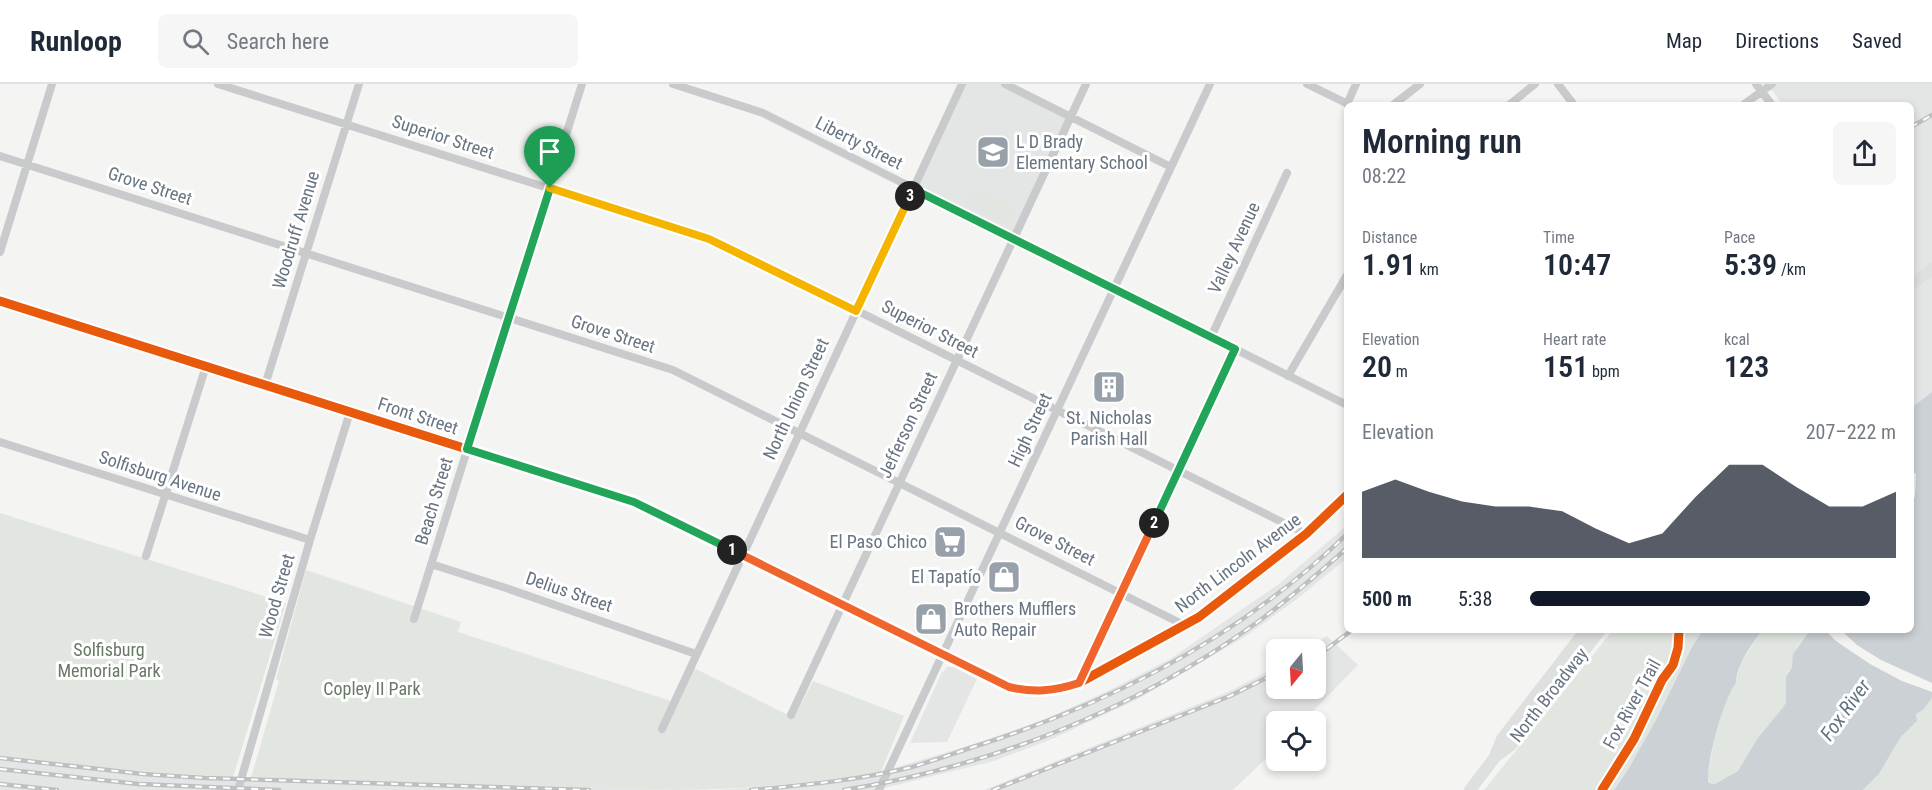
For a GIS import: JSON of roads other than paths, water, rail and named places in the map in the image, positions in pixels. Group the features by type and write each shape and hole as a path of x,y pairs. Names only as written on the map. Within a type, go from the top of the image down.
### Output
{"main road":[{"path":"1914,283 1932,269"},
{"name":"North Broadway","path":"1470,790 1495,757 1502,739 1584,633"},
{"name":"North Broadway","path":"1495,757 1511,745 1598,633"}],"street":[{"path":"0,252 52,84"},
{"name":"Superior Street","path":"218,84 717,242 1306,534"},
{"name":"Woodruff Avenue","path":"265,385 359,84"},
{"name":"Beach Street","path":"414,619 582,84"},
{"name":"Liberty Street","path":"673,84 763,113 1344,404"},
{"name":"North Union Street","path":"662,729 962,84"},
{"path":"1005,84 1171,167"},
{"name":"Jefferson Street","path":"791,715 1086,84"},
{"name":"High Street","path":"879,790 1210,84"},
{"path":"1307,84 1344,102"},
{"path":"1349,102 1356,84"},
{"path":"1397,102 1420,84"},
{"path":"1513,102 1535,84"},
{"path":"1558,84 1572,102"},
{"path":"1746,102 1759,88 1772,84"},
{"path":"1759,88 1770,102"},
{"name":"Grove Street","path":"0,156 673,370 1184,625"},
{"name":"Valley Avenue","path":"1211,337 1287,173"},
{"path":"1288,376 1344,279"},
{"name":"Front Street","path":"0,301 634,502 1009,687 1024,690 1059,690 1079,683"},
{"path":"1079,683 1235,349"},
{"path":"146,556 206,366"},
{"name":"Wood Street","path":"238,790 310,540 350,412"},
{"name":"Solfisburg Avenue","path":"0,442 310,540"},
{"name":"North Lincoln Avenue","path":"1079,683 1199,617 1306,534 1344,498"},
{"name":"Delius Street","path":"431,564 696,654"}],"water":[{"name":"Fox River","path":"1932,392 1932,698 1923,710 1916,714 1917,721 1900,738 1879,774 1863,790 1614,790 1657,718 1701,633 1760,633 1742,661 1736,683 1721,716 1712,748 1708,775 1709,783 1715,784 1738,771 1757,739 1784,706 1786,676 1792,667 1793,654 1808,633 1914,633 1916,474 1914,473 1914,406"}],"railway":[{"path":"1914,125 1932,115"},
{"path":"751,790 852,779 892,772 1025,729 1075,710 1172,663 1219,635 1263,605 1344,537"},
{"path":"844,790 954,766 1062,730 1114,707 1212,653 1259,621 1344,551"},
{"path":"1326,650 1348,633"},
{"path":"993,790 1230,696 1266,678"},
{"path":"0,758 143,774 205,778 589,790"},
{"path":"0,769 138,784 279,790"},
{"path":"0,784 57,790"}],"place":[{"name":"L D Brady Elementary School","path":"993,152"},
{"name":"St. Nicholas Parish Hall","path":"1109,387"},
{"name":"El Paso Chico","path":"950,542"},
{"name":"El Tapatío","path":"1004,577"},
{"name":"Brothers Mufflers Auto Repair","path":"931,619"}],"park label":[{"name":"Solfisburg Memorial Park","path":"109,660"},
{"name":"Copley II Park","path":"372,689"}]}
